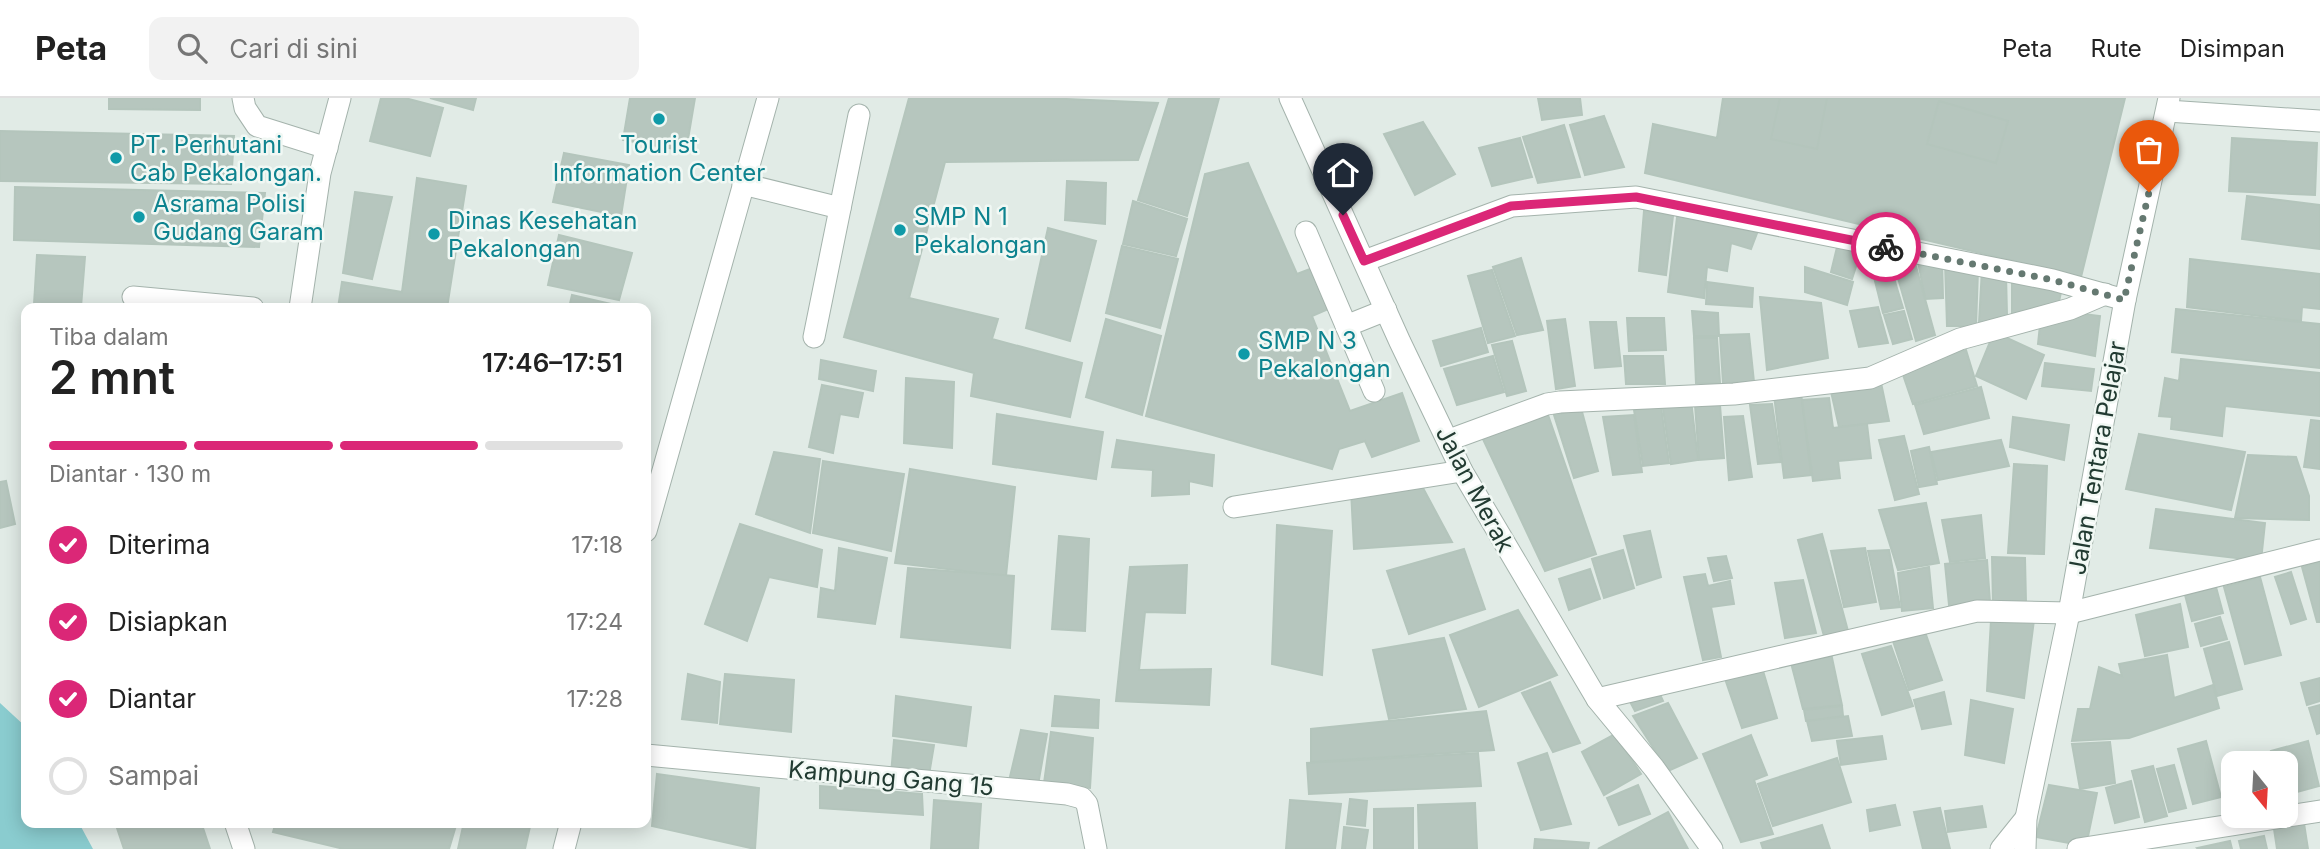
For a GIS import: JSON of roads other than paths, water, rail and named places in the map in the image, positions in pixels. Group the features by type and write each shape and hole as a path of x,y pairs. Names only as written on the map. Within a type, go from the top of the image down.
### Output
{"street":[{"path":"243,98 245,108 257,126 327,148"},
{"path":"301,303 320,173 340,98"},
{"path":"651,513 768,98"},
{"name":"Jalan Merak","path":"1290,98 1462,471 1597,699 1654,768 1707,848"},
{"path":"2168,105 2320,121"},
{"name":"Jalan Tentara Pelajar","path":"2025,849 2026,818 2069,613 2115,297 2168,105"},
{"path":"814,337 859,115"},
{"path":"743,184 840,208"},
{"path":"1364,261 1511,206 1636,197 2039,277 2115,297"},
{"path":"1306,232 1374,391"},
{"path":"132,297 198,303"},
{"path":"1449,440 1547,404 1560,402 1734,394 1870,378 1960,339 2115,297"},
{"path":"1346,326 1386,310"},
{"path":"1234,507 1462,471"},
{"path":"1597,699 1977,611 2069,613 2320,550"},
{"name":"Kampung Gang 15","path":"651,755 1067,794 1082,798 1087,804 1096,849"},
{"path":"2078,849 2320,811"},
{"name":"Jalan Tentara Pelajar","path":"2001,849 2026,818"},
{"path":"237,828 244,849"},
{"path":"564,849 569,828"}],"water":[{"path":"0,703 21,722 21,828 82,828 93,849 0,849"}],"place":[{"name":"Tourist Information Center","path":"659,119"},
{"name":"PT. Perhutani Cab Pekalongan.","path":"116,158"},
{"name":"Asrama Polisi Gudang Garam","path":"139,217"},
{"name":"SMP N 1 Pekalongan","path":"900,230"},
{"name":"Dinas Kesehatan Pekalongan","path":"434,234"},
{"name":"SMP N 3 Pekalongan","path":"1244,354"}]}
